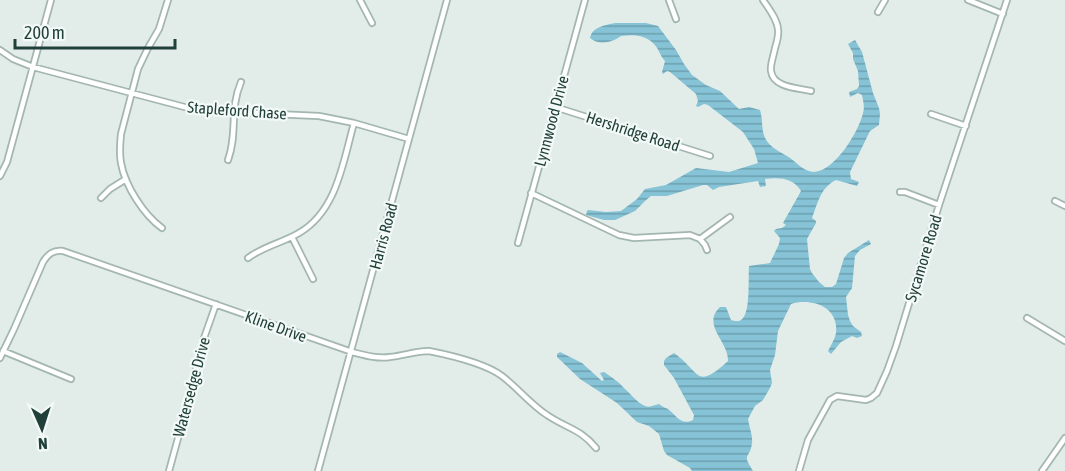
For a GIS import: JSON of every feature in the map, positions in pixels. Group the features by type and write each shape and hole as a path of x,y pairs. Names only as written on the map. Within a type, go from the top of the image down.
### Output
{"street":[{"path":"0,176 7,162 51,0"},
{"path":"162,228 148,215 126,179 120,162 120,144 138,69 159,29 168,0"},
{"path":"360,0 372,23"},
{"name":"Harris Road","path":"318,471 447,0"},
{"name":"Lynnwood Drive","path":"518,243 585,0"},
{"path":"669,0 676,19"},
{"path":"763,0 778,28 771,69 775,80 782,85 811,91"},
{"path":"878,12 885,0"},
{"path":"968,0 1003,14"},
{"name":"Sycamore Road","path":"799,471 808,440 830,400 837,396 867,399 877,393 896,346 939,205 1007,0"},
{"name":"Stapleford Chase","path":"0,50 13,59 33,67 192,109 311,116 354,123 409,139"},
{"path":"228,160 233,137 235,98 241,82"},
{"name":"Hershridge Road","path":"555,107 710,156"},
{"path":"931,114 966,126"},
{"path":"248,258 264,248 292,237 310,225 325,209 331,200 354,123"},
{"path":"101,198 126,179"},
{"path":"900,192 939,205"},
{"path":"531,193 619,235 634,238 690,235 700,239 707,250"},
{"path":"1055,201 1065,206"},
{"path":"700,239 730,217"},
{"path":"292,237 313,279"},
{"name":"Kline Drive","path":"0,358 43,262 50,254 63,251 352,352 380,358 429,351 487,367 503,377 546,415 580,432 596,448"},
{"name":"Watersedge Drive","path":"169,471 204,338 216,304"},
{"path":"1027,318 1065,341"},
{"path":"3,351 71,379"},
{"path":"1042,471 1065,438"}],"water":[{"path":"615,23 646,23 658,26 692,75 720,91 739,109 749,107 760,110 765,138 776,150 811,172 822,170 838,158 861,121 864,108 862,95 858,93 850,97 849,92 859,86 858,71 848,44 855,40 862,52 879,108 879,125 870,131 850,172 851,179 859,182 857,186 836,180 826,187 812,218 816,223 807,239 810,269 825,287 832,287 836,284 844,258 848,253 869,240 871,244 855,256 852,288 846,297 850,321 862,336 857,338 852,336 841,342 831,354 828,351 836,333 833,316 828,310 815,303 791,304 778,331 775,355 770,370 772,383 763,400 755,406 748,419 752,440 747,458 753,471 692,471 667,455 659,434 649,426 637,422 617,403 580,379 557,357 560,352 582,363 602,381 604,380 600,373 604,372 645,406 659,404 682,421 693,420 694,415 674,378 664,365 664,361 674,353 694,372 704,377 728,361 714,327 715,314 720,307 726,307 731,320 739,321 744,316 748,303 749,266 770,263 780,238 774,231 786,225 783,223 801,191 794,183 781,178 765,179 766,186 760,187 758,181 713,190 703,185 667,196 651,196 635,211 615,220 604,220 586,215 588,210 621,211 637,199 645,189 666,185 696,168 729,172 758,163 754,149 743,132 708,105 696,106 698,101 696,94 670,72 663,74 665,61 651,41 635,35 621,36 606,42 598,42 590,38 596,29"}]}
